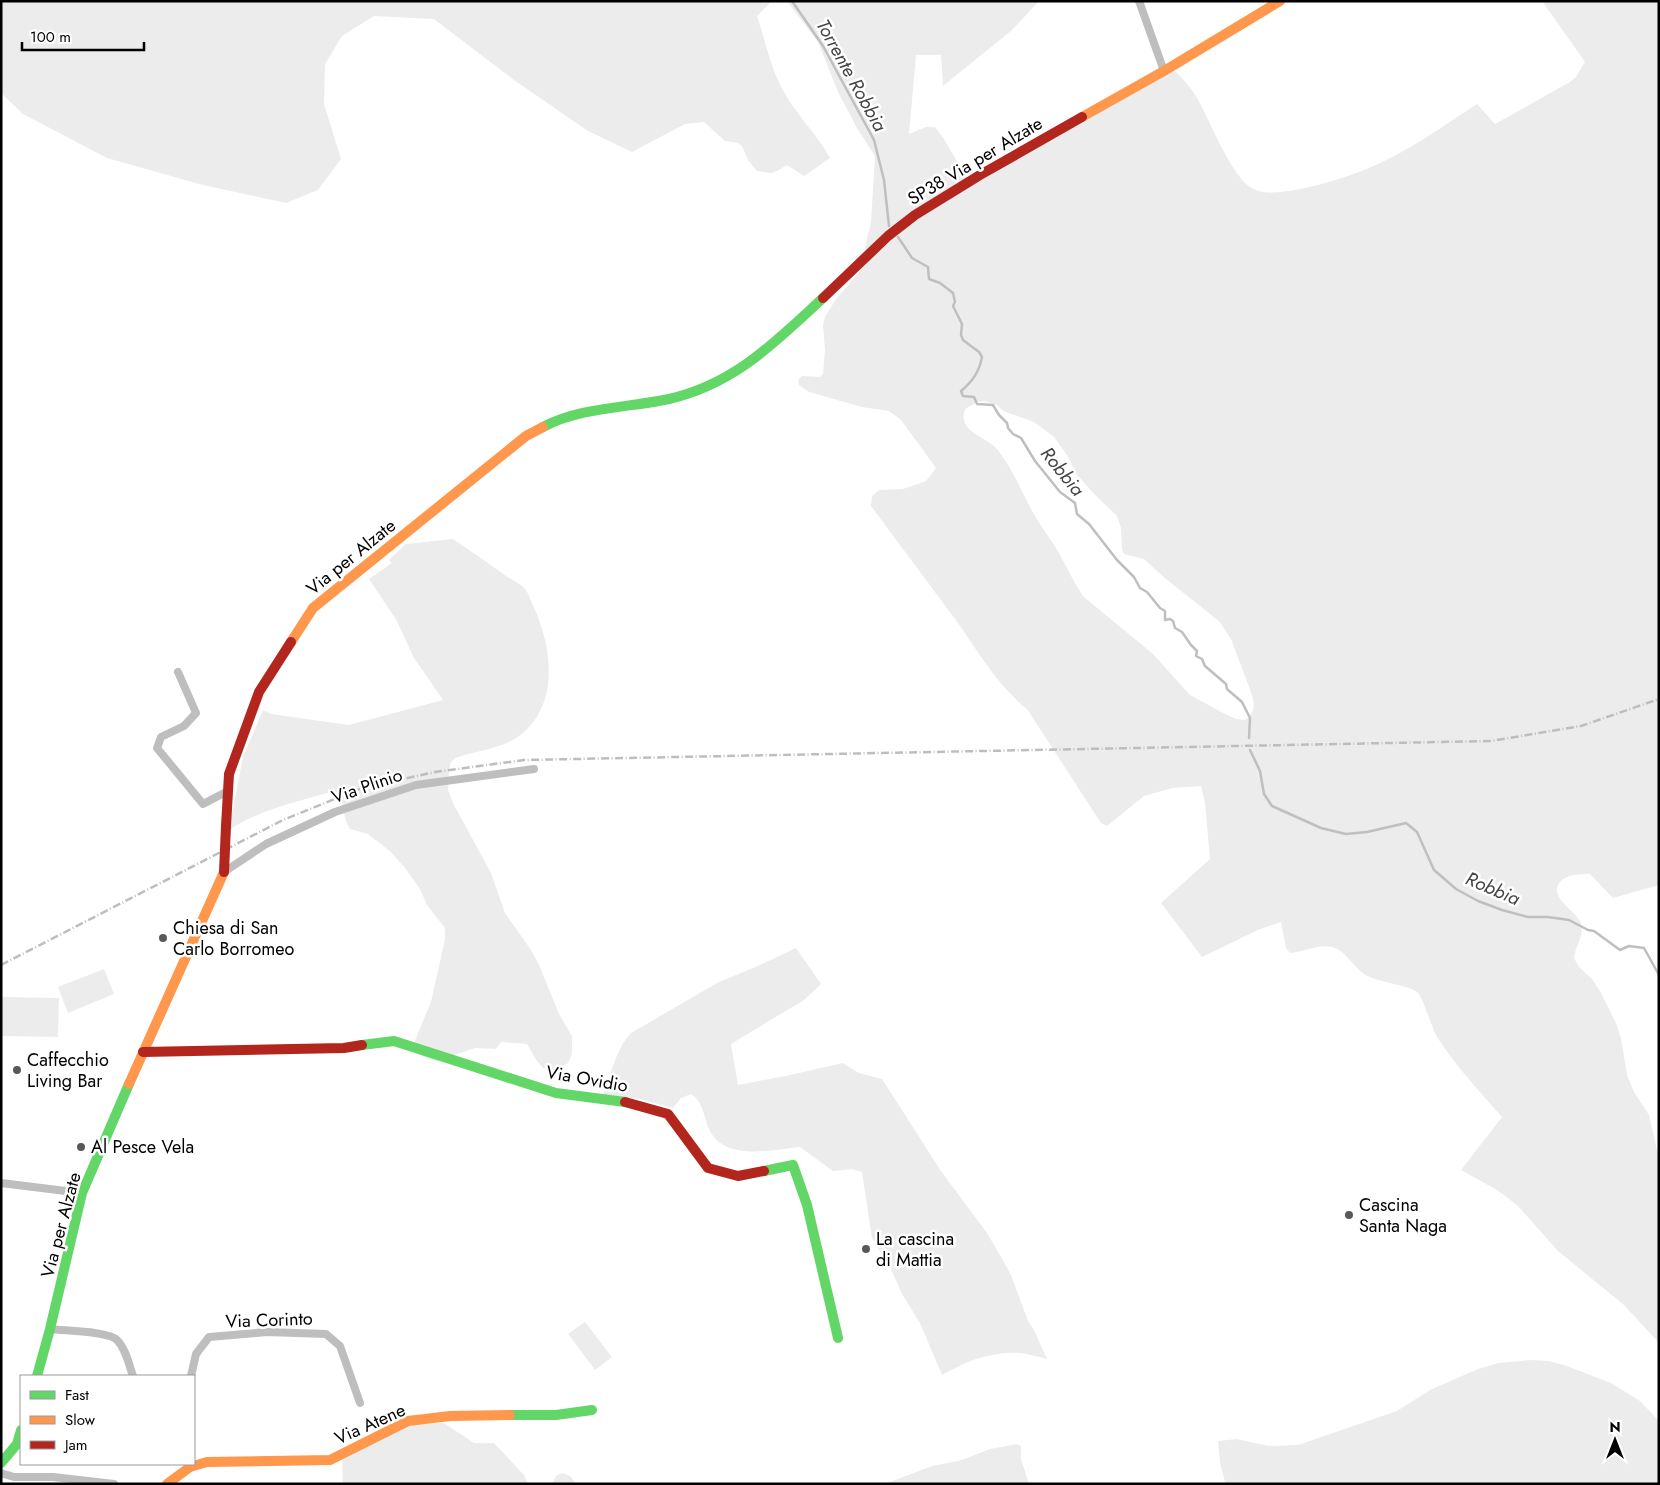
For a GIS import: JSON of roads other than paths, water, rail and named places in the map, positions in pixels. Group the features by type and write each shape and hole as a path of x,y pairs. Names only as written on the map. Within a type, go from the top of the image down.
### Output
{"street":[{"path":"1139,1 1164,71"},
{"name":"SP38 Via per Alzate","path":"712,384 737,371 768,349 888,236 914,215 980,175 1164,71 1280,1"},
{"name":"Via per Alzate","path":"37,1375 50,1330 82,1193 224,872 229,774 259,692 312,608 526,436 540,428 574,415 668,399 691,393 712,384"},
{"path":"178,672 196,713 184,726 161,737 157,748 204,804 228,791"},
{"name":"Via Plinio","path":"224,872 266,844 335,812 416,785 534,770"},
{"name":"Via Ovidio","path":"143,1052 344,1048 394,1041 556,1093 627,1102 668,1114 708,1168 738,1176 793,1164 807,1205 838,1338"},
{"path":"1,1183 82,1193"},
{"path":"50,1330 100,1334 116,1339 124,1351 133,1375"},
{"name":"Via Corinto","path":"191,1375 196,1354 209,1337 267,1332 326,1334 340,1346 360,1403"},
{"name":"Via Atene","path":"167,1484 190,1467 207,1462 330,1460 408,1421 450,1416 556,1414 592,1410"},
{"path":"1,1463 17,1444 20,1434"},
{"path":"1,1473 14,1477 53,1477 114,1484"}],"waterway":[{"name":"Torrente Robbia","path":"792,1 823,46 874,140 884,180 889,226"},
{"name":"Robbia","path":"898,237 912,258 928,267 929,279 940,283 953,293 955,302 953,306 962,324 961,335 963,340 979,352 982,357 975,376 961,391 963,396 974,397 977,404 993,405 1007,423 1008,428 1013,434 1021,438 1035,461 1060,492 1075,503 1077,514 1089,524 1117,560 1134,577 1140,588 1147,592 1160,608 1165,611 1165,620 1170,619 1173,621 1175,628 1182,632 1197,651 1196,656 1202,659 1205,666 1226,684 1227,689 1242,702 1250,718 1249,738"},
{"name":"Robbia","path":"1250,750 1260,771 1264,794 1272,806 1321,828 1346,834 1367,832 1406,823 1417,832 1434,870 1456,889 1478,901 1502,910 1528,917 1569,920 1588,930 1594,931 1620,950 1629,946 1644,948 1659,975"}],"railway":[{"path":"1,965 283,820 362,788 435,772 524,760 1491,741 1581,726 1659,699"}],"place":[{"name":"Chiesa di San Carlo Borromeo","path":"163,938"},
{"name":"Caffecchio Living Bar","path":"17,1070"},
{"name":"Al Pesce Vela","path":"81,1147"},
{"name":"Cascina Santa Naga","path":"1349,1215"},
{"name":"La cascina di Mattia","path":"866,1249"}]}
